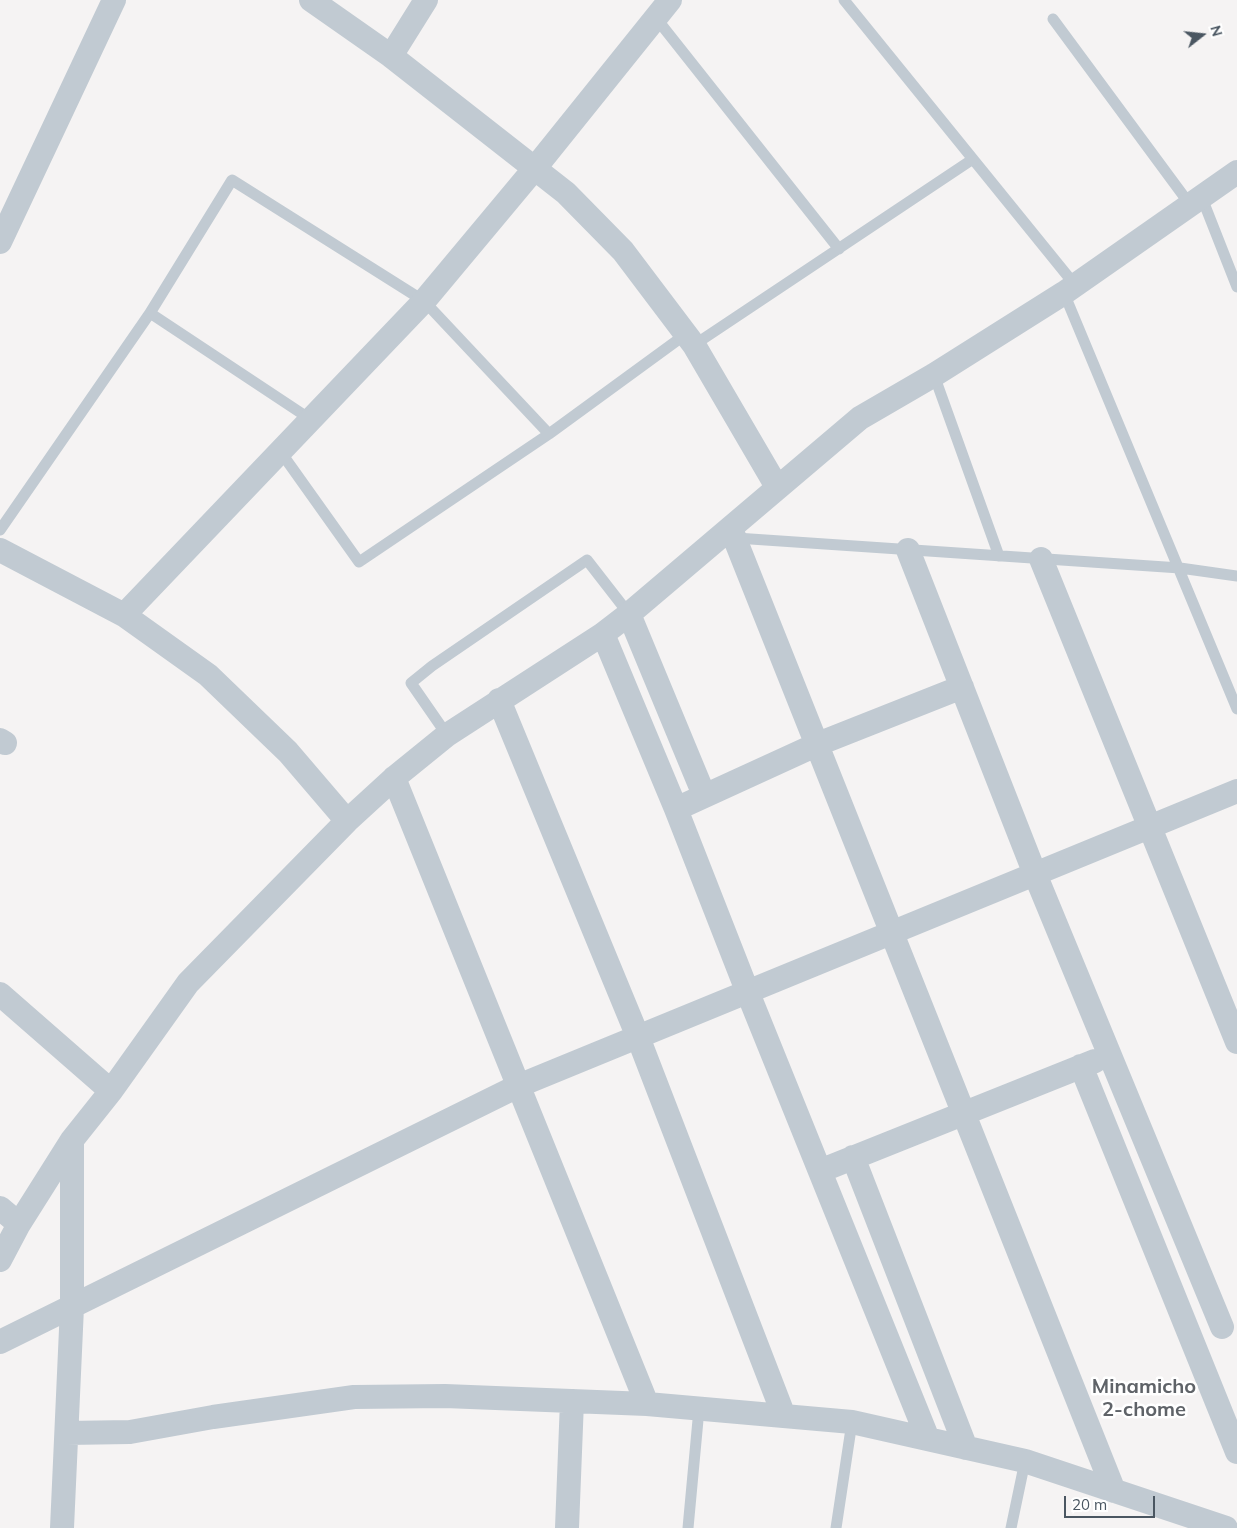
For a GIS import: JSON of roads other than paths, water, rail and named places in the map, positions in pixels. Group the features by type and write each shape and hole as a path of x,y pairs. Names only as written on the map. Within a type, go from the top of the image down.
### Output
{"street":[{"path":"0,242 114,0"},
{"path":"311,0 391,56 535,168 566,193 623,250 690,340 777,487"},
{"path":"391,56 426,0"},
{"path":"124,615 424,301 535,168 663,9"},
{"path":"0,1260 19,1224 72,1140 111,1090 188,983 347,820 394,778 447,735 603,634 629,614 733,533 777,487 860,418 934,375 1070,289 1197,202 1237,172"},
{"path":"733,533 1114,1492"},
{"path":"0,550 124,615 208,675 288,752 347,820"},
{"path":"908,550 1035,874 1110,1055 1229,1324 1191,1340"},
{"path":"1041,558 1237,1042"},
{"path":"629,614 704,795"},
{"path":"603,634 676,809 928,1439"},
{"path":"676,809 818,744 962,687"},
{"path":"499,700 638,1037 784,1416"},
{"path":"394,778 647,1404"},
{"path":"0,1342 518,1086 1237,791"},
{"path":"0,994 111,1090"},
{"path":"820,1171 1110,1055"},
{"path":"1081,1066 1237,1452"},
{"path":"62,1528 72,1307 72,1140"},
{"path":"853,1157 966,1448"},
{"path":"0,1208 19,1224"},
{"path":"67,1433 130,1432 213,1417 354,1397 445,1396 647,1404 852,1422 1025,1461 1226,1528"},
{"path":"567,1528 572,1401"}],"lane":[{"path":"844,0 973,159 1070,289 1237,709"},
{"path":"663,9 839,249"},
{"path":"1053,19 1197,202 1237,287"},
{"path":"280,451 360,562 690,340 839,249 973,159"},
{"path":"0,530 150,313 232,180 424,301 549,434"},
{"path":"150,313 310,419"},
{"path":"934,375 999,556"},
{"path":"733,533 908,550 1180,568 1237,576"},
{"path":"447,735 411,683 432,666 587,560 629,614"},
{"path":"688,1528 699,1409"},
{"path":"836,1528 852,1422"},
{"path":"1011,1528 1025,1461"}],"district":[{"name":"Minamicho 2-chome","path":"1144,1398"}]}
